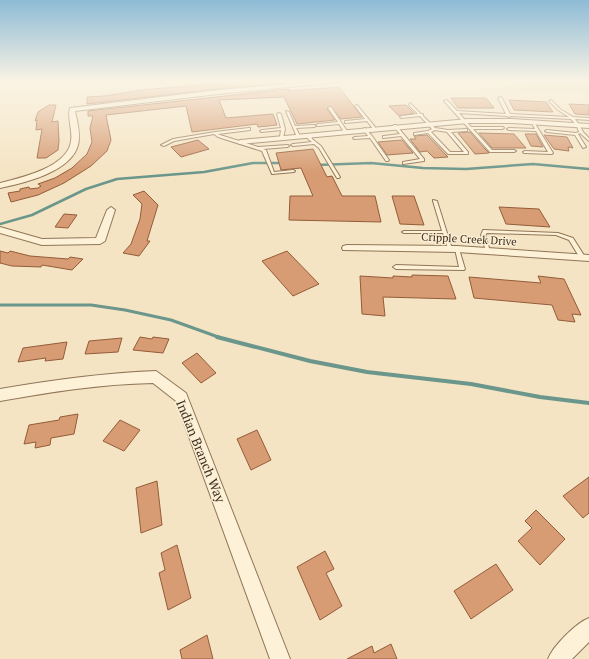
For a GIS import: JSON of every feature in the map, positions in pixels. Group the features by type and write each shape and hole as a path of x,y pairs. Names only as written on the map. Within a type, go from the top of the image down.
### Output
{"street":[{"path":"0,186 26,179 67,158 75,144 72,112"},
{"path":"240,142 395,126 432,126 465,121 532,122 580,128 589,126"},
{"path":"0,230 42,242 100,241 111,210"},
{"name":"Cripple Creek Drive","path":"347,248 453,249 586,258"},
{"name":"Indian Branch Way","path":"0,395 114,379 156,377 182,397 280,659"},
{"path":"558,659 589,628"}],"lane":[{"path":"287,112 298,136"},
{"path":"333,112 345,131"},
{"path":"361,112 374,128"},
{"path":"418,112 432,126 448,131 466,130"},
{"path":"456,112 589,119"},
{"path":"456,112 491,151 514,151"},
{"path":"561,112 573,118 589,140"},
{"path":"279,114 283,129 282,137"},
{"path":"507,114 512,121"},
{"path":"402,117 422,115"},
{"path":"346,122 367,120"},
{"path":"526,152 551,154 532,122"},
{"path":"318,125 340,123"},
{"path":"294,127 314,126"},
{"path":"395,126 423,160 404,163"},
{"path":"429,132 432,126"},
{"path":"471,128 502,128"},
{"path":"580,128 589,132"},
{"path":"576,134 580,128"},
{"path":"163,145 173,140 249,129"},
{"path":"262,131 283,129"},
{"path":"365,129 387,160"},
{"path":"509,129 537,130"},
{"path":"429,132 449,153 467,153 448,131"},
{"path":"547,131 576,134"},
{"path":"415,134 429,132"},
{"path":"215,133 219,136 264,150 273,173 293,171"},
{"path":"576,134 584,147"},
{"path":"309,135 314,143 320,147 338,177"},
{"path":"384,137 402,135"},
{"path":"354,138 371,137"},
{"path":"293,145 314,143"},
{"path":"258,148 288,146"},
{"path":"396,267 462,269 445,232 435,201"},
{"path":"488,251 483,235 485,231 556,234 571,239 586,258"},
{"path":"404,232 445,232"}],"building":[{"path":"38,112 54,112 52,122 58,121 58,150 46,158 37,158 42,129 36,130 37,120 35,121"},
{"path":"88,112 135,112 106,115 111,140 107,151 91,166 64,183 38,195 11,202 8,193 20,191 20,189 29,187 30,189 38,188 41,186 38,184 55,178 72,168 87,154 92,142 90,128 93,116 88,116"},
{"path":"187,112 224,112 226,118 273,114 277,125 258,127 257,124 192,132"},
{"path":"291,112 329,112 335,120 297,124"},
{"path":"335,112 358,112 362,117 341,119"},
{"path":"395,112 414,113 399,116"},
{"path":"574,112 589,112 589,115 575,114"},
{"path":"470,132 489,153 475,154 458,133"},
{"path":"479,133 514,134 526,148 492,148"},
{"path":"525,134 536,134 543,147 531,146"},
{"path":"427,135 448,157 434,158 427,151 420,152 410,139 416,139 414,136"},
{"path":"544,135 567,137 573,148 568,147 569,151 554,149"},
{"path":"198,140 209,149 181,157 171,147"},
{"path":"402,140 413,153 387,155 378,142"},
{"path":"313,149 327,177 332,176 342,196 375,196 381,222 289,220 290,196 313,196 301,168 281,170 276,153"},
{"path":"144,191 158,205 147,241 150,241 139,256 123,253 131,244 140,219 142,204 133,195"},
{"path":"392,196 414,196 424,225 400,224"},
{"path":"499,207 539,209 550,227 506,224"},
{"path":"64,214 77,215 68,228 55,227"},
{"path":"0,251 8,253 10,251 30,256 68,259 70,257 83,259 72,270 42,265 41,267 12,266 0,263"},
{"path":"287,251 319,284 293,296 262,261"},
{"path":"412,275 448,276 456,299 383,297 385,316 362,314 360,276 393,278 393,276 412,277"},
{"path":"538,276 564,279 581,315 572,314 575,322 558,320 552,305 474,298 469,277 541,283"},
{"path":"140,337 169,339 163,353 133,350"},
{"path":"122,338 118,352 85,354 89,341"},
{"path":"67,342 63,359 45,361 46,358 18,362 23,348"},
{"path":"197,353 216,373 201,383 182,363"},
{"path":"78,414 74,434 51,438 50,445 35,448 36,442 24,444 29,425 59,420 60,417"},
{"path":"120,420 140,430 124,451 103,441"},
{"path":"257,430 271,460 251,470 237,439"},
{"path":"589,477 589,513 583,518 563,496"},
{"path":"157,481 162,525 141,533 136,488"},
{"path":"536,510 565,539 540,565 518,541 532,528 525,521"},
{"path":"177,545 191,598 168,610 159,573 165,570 161,553"},
{"path":"325,551 334,569 326,573 342,606 320,620 297,567"},
{"path":"496,564 513,590 471,619 454,591"},
{"path":"207,635 213,659 182,659 180,650"},
{"path":"391,644 397,659 347,659 372,646 374,653"}],"waterway":[{"path":"0,224 32,215 86,189 117,179 204,172 253,163 283,163"},
{"path":"317,165 371,163 423,168 466,169 533,164 589,169"},
{"path":"0,305 91,305 125,310 171,320 221,338"},
{"path":"217,337 310,361 367,372 471,384 540,397 589,403"}]}
